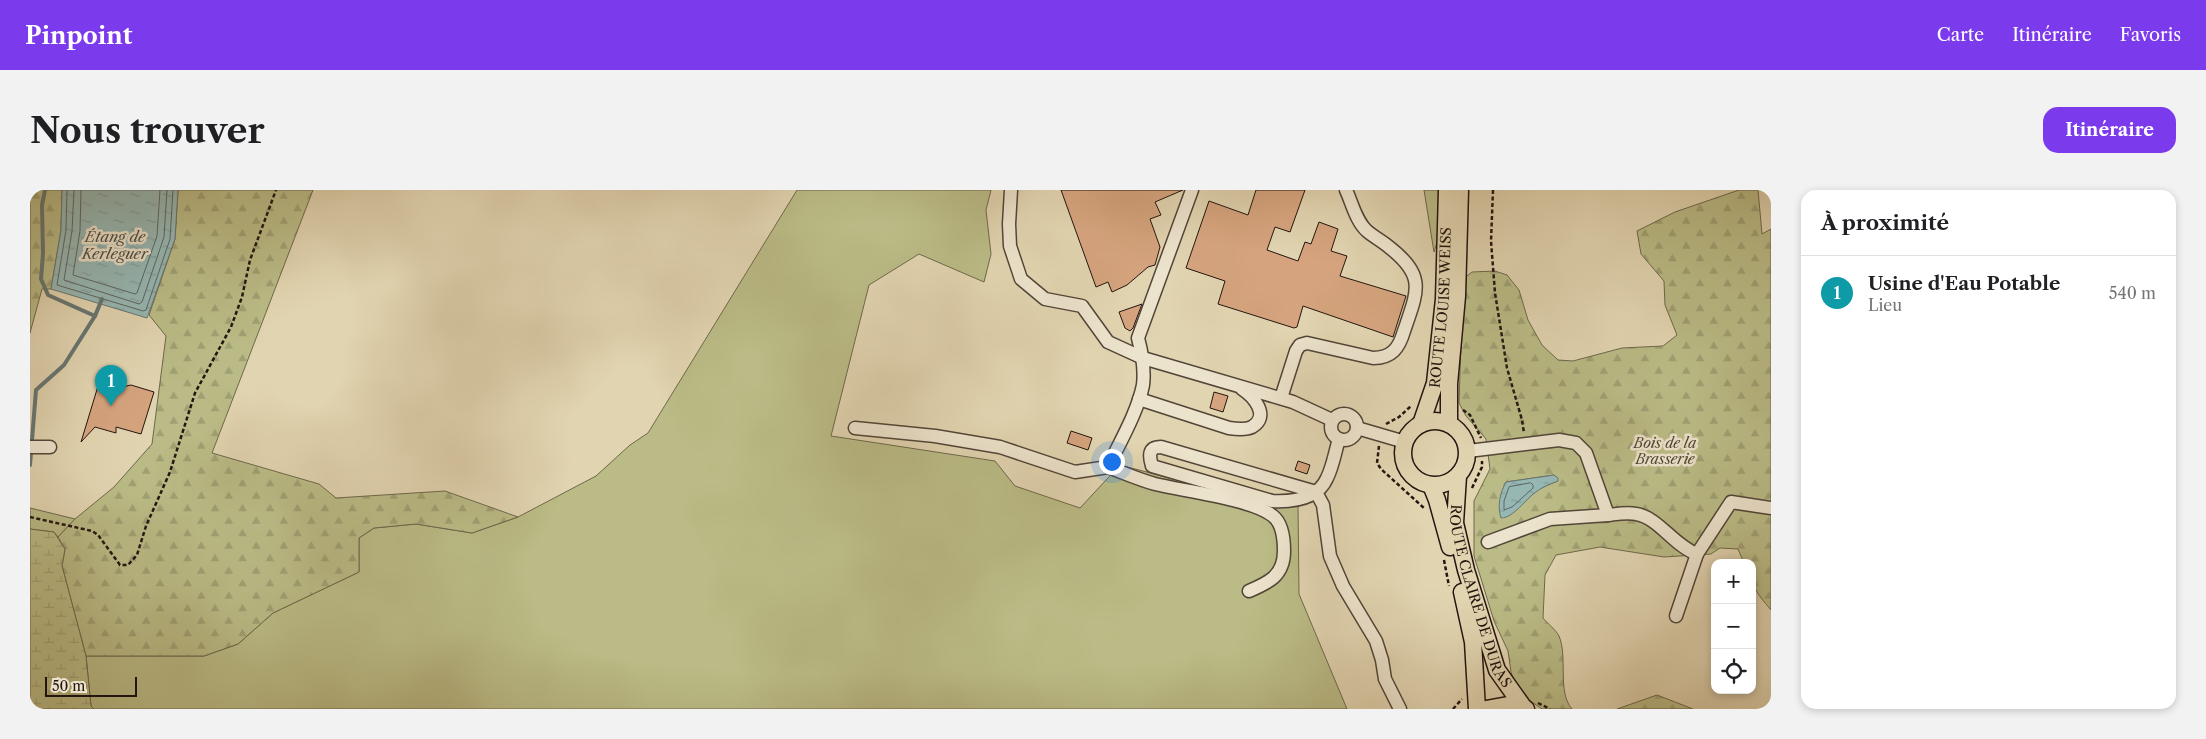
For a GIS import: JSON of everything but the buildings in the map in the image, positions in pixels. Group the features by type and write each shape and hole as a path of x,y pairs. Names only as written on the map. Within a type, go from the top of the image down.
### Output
{"main road":[{"name":"ROUTE LOUISE WEISS","path":"1420,424 1435,383 1444,298 1447,190"},
{"name":"ROUTE LOUISE WEISS","path":"1449,424 1449,384 1458,296 1460,190"},
{"path":"1435,421 1449,424 1460,432 1468,451 1466,464 1458,476 1445,484 1431,485 1410,473 1404,458 1405,442 1420,424 1435,421"},
{"name":"ROUTE CLAIRE DE DURAS","path":"1458,476 1455,523 1466,570 1497,670 1525,709"},
{"name":"ROUTE CLAIRE DE DURAS","path":"1431,485 1437,500 1468,618 1475,662 1478,709"},
{"path":"1486,709 1508,706 1525,709"}],"street":[{"path":"1012,190 1009,224 1010,246 1022,279 1045,299 1082,306 1108,342 1143,358 1287,400 1332,420"},
{"path":"1108,467 1139,399 1143,384 1143,358 1138,338 1192,190"},
{"path":"1287,400 1296,351 1300,345 1307,343 1373,358 1383,358 1394,352 1400,342 1416,295 1416,278 1410,266 1360,223 1346,190"},
{"path":"1139,399 1229,428 1252,427 1258,421 1260,412 1258,403 1250,394 1238,386"},
{"path":"1338,414 1347,414 1354,419 1357,428 1356,432 1349,439 1340,439 1332,433 1330,424 1338,414"},
{"path":"855,428 935,436 1000,447 1075,472 1108,467 1153,483 1249,505 1273,516 1281,526 1284,553 1279,572 1271,581 1249,591"},
{"path":"1357,428 1405,442"},
{"path":"1340,439 1327,478 1316,492 1301,499 1287,502 1272,501 1152,466 1149,457 1151,450 1155,447 1162,447 1316,492 1323,505 1330,556 1343,586 1376,641 1385,679 1400,709"},
{"path":"1468,451 1559,440 1576,443 1586,452 1608,515"},
{"path":"30,447 50,447"},
{"path":"1676,616 1697,554 1731,502 1771,508"},
{"path":"1488,542 1550,518 1636,514 1653,521 1684,549 1697,554"}],"path":[{"path":"30,517 92,531 98,535 120,565 128,565 135,559 146,526 170,472 195,393 236,315 250,260 276,190"},
{"path":"1493,190 1491,242 1495,293 1507,368 1522,420 1525,445"}],"green space":[{"path":"30,190 62,190 61,230 51,289 42,289 30,333"},
{"path":"178,190 313,190 212,453 319,484 336,498 445,491 518,517 472,533 416,524 374,528 359,538 359,572 273,613 238,644 204,656 86,656 62,566 65,549 58,537 75,519 114,487 152,444 166,336 149,315 175,239"},
{"path":"797,190 991,190 986,210 991,254 984,282 919,254 869,285 831,436 995,461 1015,486 1080,508 1120,465 1276,506 1298,504 1299,594 1347,709 94,709 91,706 86,656 204,656 238,644 273,613 359,572 359,538 374,528 416,524 472,533 518,517 596,476 630,445 648,433"},
{"path":"1424,190 1453,190 1434,252"},
{"name":"Bois de la Brasserie","path":"1739,190 1758,190 1762,234 1771,229 1771,610 1756,590 1756,559 1742,559 1738,549 1720,548 1711,554 1664,557 1600,547 1556,555 1545,575 1543,618 1554,629 1562,644 1565,693 1572,709 1542,709 1519,693 1511,672 1508,651 1494,621 1474,556 1474,501 1490,469 1486,439 1466,416 1459,403 1463,279 1472,272 1495,271 1507,275 1519,290 1528,320 1542,345 1558,360 1573,361 1622,348 1663,346 1677,335 1665,305 1664,281 1641,254 1637,231 1675,212","holes":["1554,475 1557,481 1537,490 1515,511 1504,485 1506,482"]},
{"path":"30,508 75,519 58,537 54,532 30,529"},
{"path":"30,529 54,532 65,549 62,566 86,656 91,706 94,709 30,709"},
{"path":"1657,695 1693,709 1617,709"}],"water":[{"name":"Étang de Kerleguer","path":"62,190 178,190 175,239 147,318 51,289 61,230"},
{"path":"1554,475 1558,478 1558,481 1538,490 1515,512 1501,518 1500,500 1506,482"}],"waterway":[{"path":"30,465 36,390 64,365 95,316 48,295 41,279 43,254 42,205 45,190"},
{"path":"95,316 102,299"}],"place":[{"name":"Usine d'Eau Potable","path":"111,406"}]}
